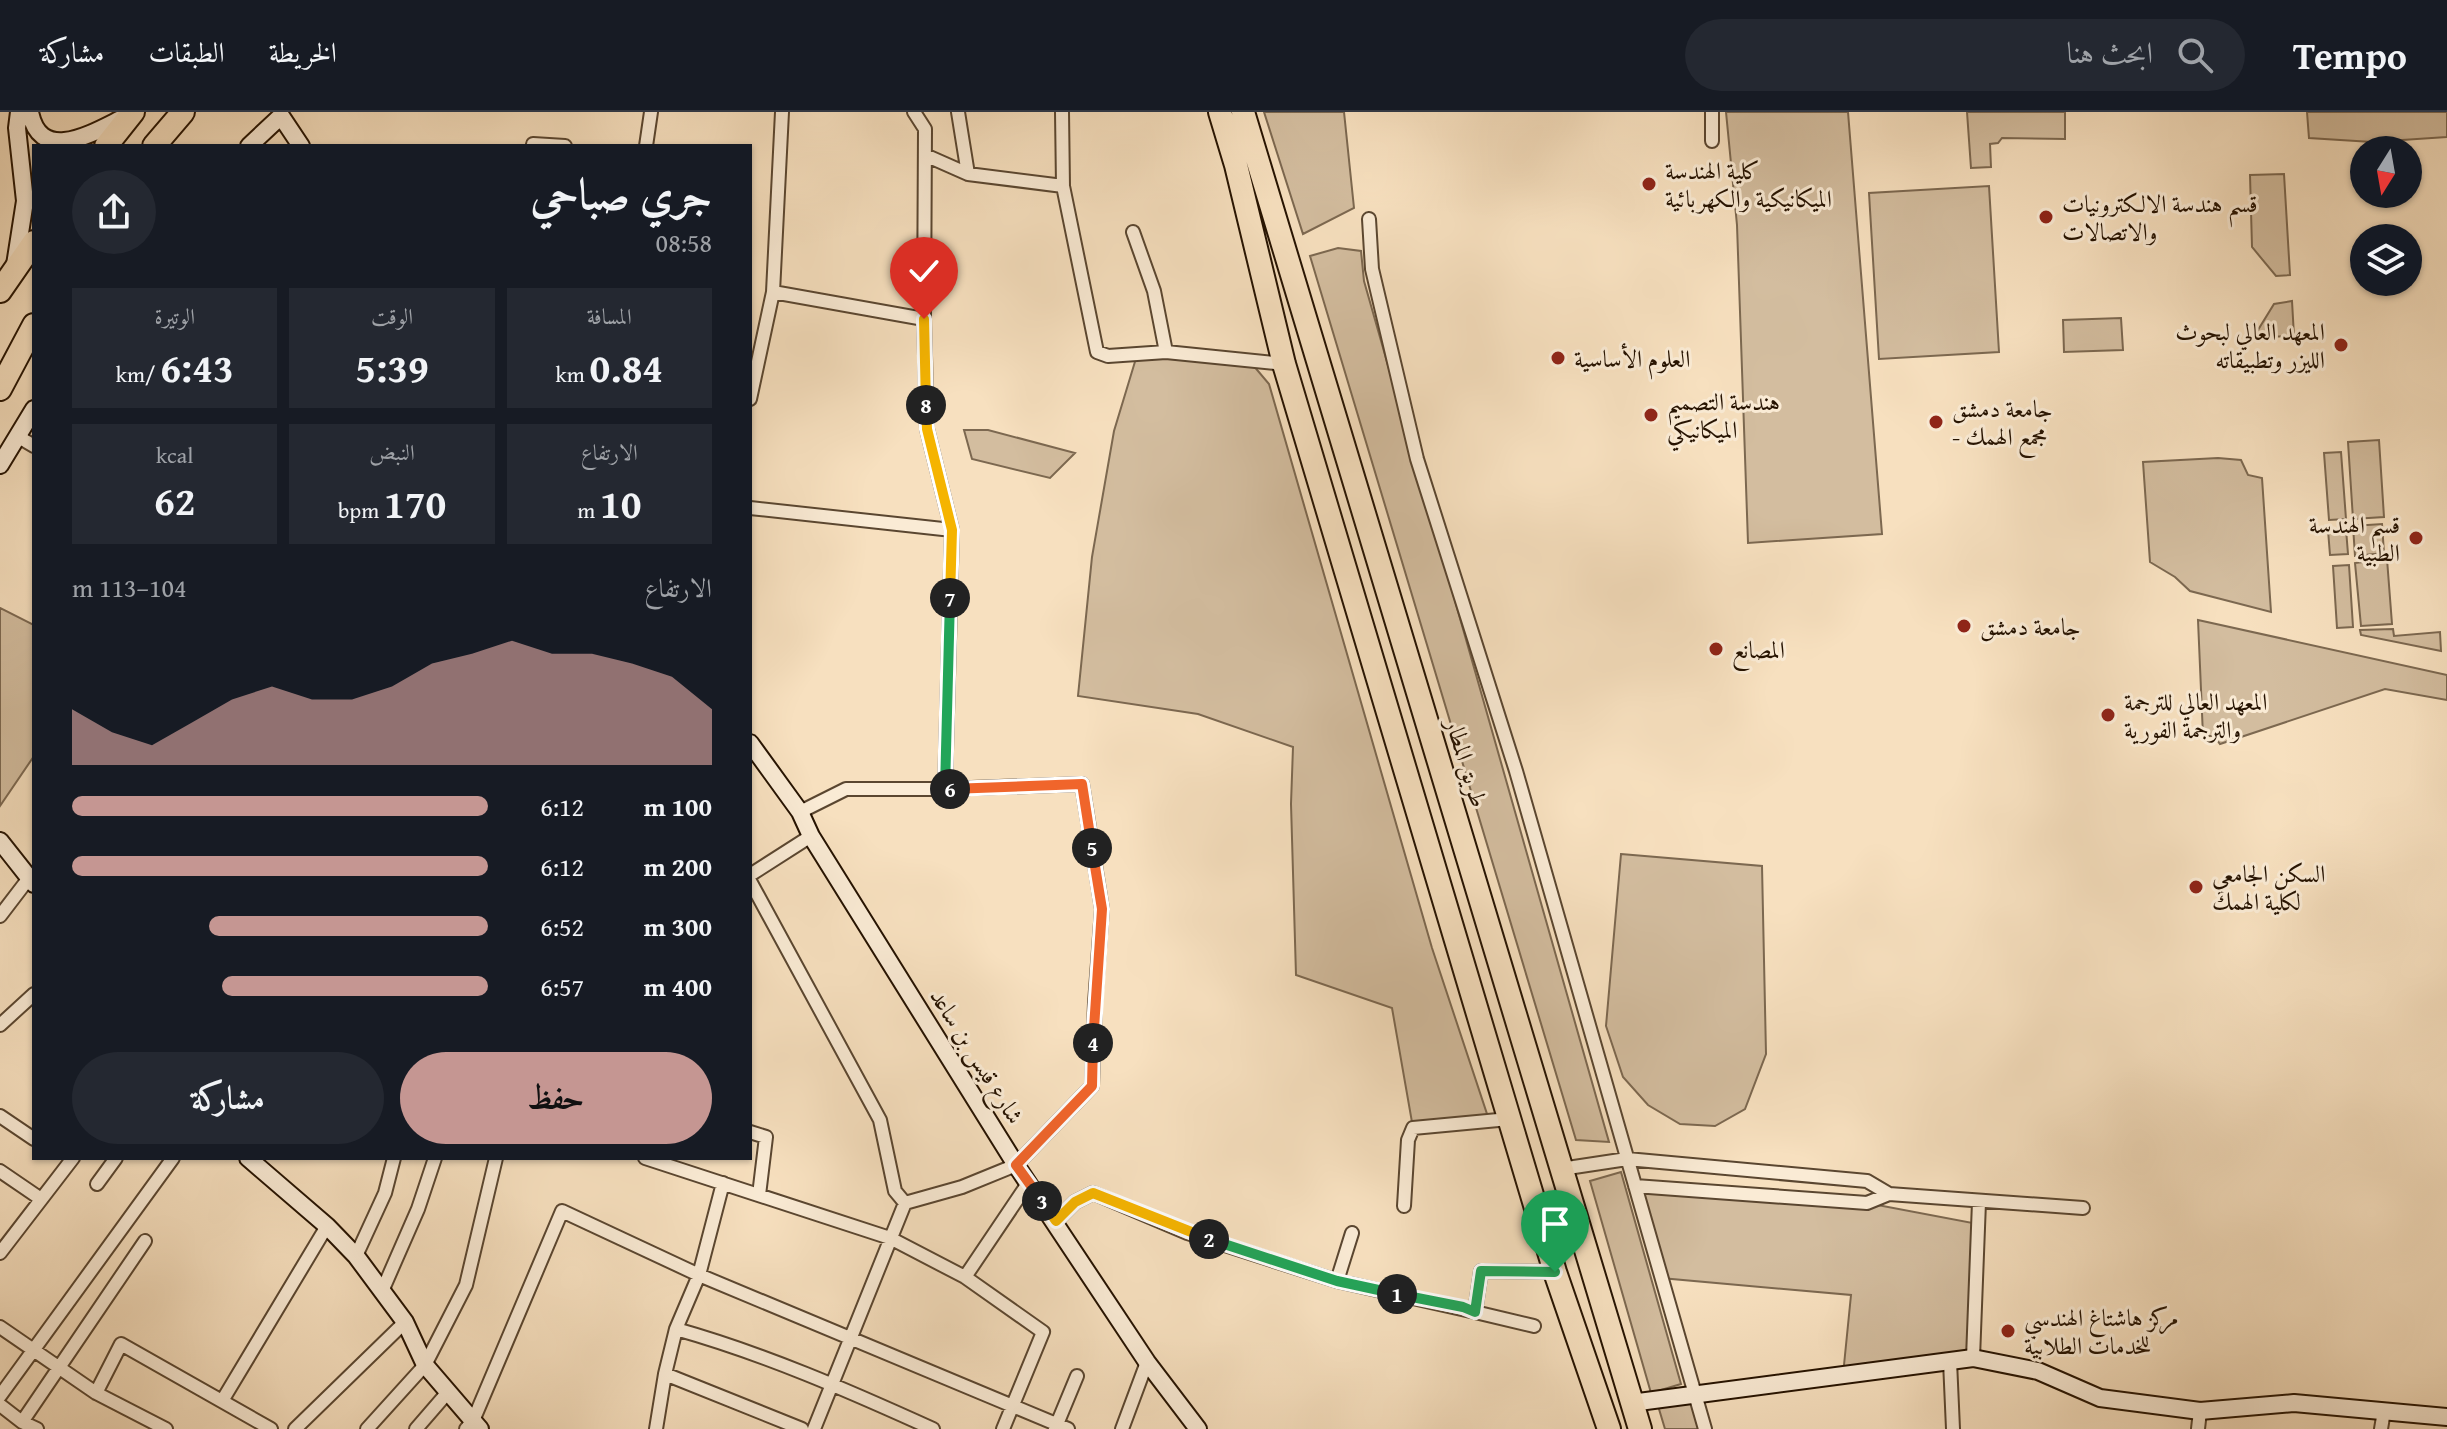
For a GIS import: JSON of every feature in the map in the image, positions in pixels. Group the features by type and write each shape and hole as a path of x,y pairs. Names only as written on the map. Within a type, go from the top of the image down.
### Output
{"highway":[{"path":"156,144 183,112"},
{"path":"1206,112 1236,165"},
{"path":"1220,112 1236,165 1284,364 1555,1272 1609,1429"},
{"name":"طريق المطار","path":"1243,112 1640,1429"},
{"path":"108,144 133,113"},
{"path":"0,291 32,245"},
{"path":"0,364 32,315"},
{"path":"0,389 32,329"}],"main road":[{"path":"14,271 25,201 17,128 19,112"},
{"path":"30,112 37,130 59,142 75,140 133,113"},
{"path":"251,144 283,114 300,144"},
{"path":"0,465 32,412"},
{"name":"شارع قيس بن ساعد","path":"752,746 800,812 811,836 1016,1165 1056,1221 1183,1422 1198,1429"},
{"path":"0,841 32,881"},
{"path":"267,1166 356,1256 383,1289 405,1322 425,1365 473,1426"},
{"path":"1631,1403 1973,1358 2038,1371 2100,1398 2200,1411 2294,1403 2447,1417"}],"street":[{"path":"646,144 651,112"},
{"path":"752,390 773,292 782,112"},
{"path":"914,112 925,129 927,429 952,530 945,789"},
{"path":"958,112 968,174"},
{"path":"1062,112 1063,186 1097,352 1108,356 1166,352 1284,364"},
{"path":"1712,112 1712,141"},
{"path":"925,155 968,174 1063,186"},
{"path":"1369,219 1372,269 1417,459 1516,771 1705,1429"},
{"path":"1133,232 1154,291 1166,352"},
{"path":"773,292 924,319"},
{"path":"17,436 32,445"},
{"path":"752,508 952,530"},
{"path":"800,812 846,789 1082,784 1102,909 1092,1086 1016,1165 962,1187 905,1203"},
{"path":"752,877 811,836"},
{"path":"0,916 32,881"},
{"path":"752,882 880,1120 895,1191 905,1203"},
{"path":"0,1025 32,996"},
{"path":"0,1116 32,1138"},
{"path":"1404,1206 1408,1140 1413,1128 1509,1119"},
{"path":"752,1133 766,1137 759,1195"},
{"path":"1561,1169 1627,1159 1867,1181 1889,1194 2083,1208"},
{"path":"0,1253 68,1160"},
{"path":"97,1184 115,1160"},
{"path":"0,1396 172,1160"},
{"path":"356,1256 385,1193 393,1160"},
{"path":"383,1289 418,1209 434,1160"},
{"path":"367,1429 425,1365 466,1285 496,1160"},
{"path":"651,1160 890,1238 965,1277 1043,1332 1003,1429"},
{"path":"0,1171 41,1199"},
{"path":"965,1277 1029,1182"},
{"path":"661,1427 665,1374 676,1329 699,1275 723,1183"},
{"path":"1635,1186 1867,1203 1889,1194"},
{"path":"1056,1221 1075,1202 1093,1193 1187,1233 1337,1281 1463,1307 1534,1326"},
{"path":"1973,1358 1979,1202"},
{"path":"814,1429 905,1203"},
{"path":"473,1426 562,1211 699,1275 1060,1427 1077,1376"},
{"path":"222,1401 327,1226"},
{"path":"1337,1281 1352,1233"},
{"path":"22,1422 145,1241"},
{"path":"1475,1312 1481,1271 1555,1272"},
{"path":"295,1429 405,1322"},
{"path":"0,1327 96,1393 166,1429"},
{"path":"676,1329 726,1343 832,1384 933,1429"},
{"path":"96,1393 121,1344 271,1429"},
{"path":"1950,1361 1953,1429"},
{"path":"1122,1429 1147,1362"},
{"path":"665,1374 802,1429"},
{"path":"416,1429 448,1392"},
{"path":"0,1405 37,1429"},
{"path":"2198,1429 2200,1411"},
{"path":"2381,1429 2384,1411"}],"shaded area":[{"path":"1264,112 1344,112 1354,208 1303,234"},
{"path":"1726,112 1848,112 1882,534 1748,543 1737,225"},
{"path":"1967,112 2065,112 2065,139 2002,138 1998,143 1990,144 1991,167 1971,168"},
{"path":"2307,112 2447,112 2447,137 2350,136 2350,141 2309,138"},
{"path":"2284,174 2290,275 2276,276 2252,247 2250,175"},
{"path":"1989,186 1999,352 1879,359 1869,193"},
{"path":"1338,248 1361,251 1364,281 1609,1142 1576,1140 1310,256"},
{"path":"2292,301 2294,336 2259,337 2258,330 2274,304"},
{"path":"2121,318 2123,350 2064,352 2063,320"},
{"path":"1137,355 1253,365 1269,384 1432,948 1489,1120 1413,1128 1392,1008 1296,975 1291,804 1293,747 1198,714 1078,696 1092,557 1114,431"},
{"path":"964,430 988,430 1075,453 1050,478 972,459"},
{"path":"2379,440 2384,517 2353,519 2348,442"},
{"path":"2341,452 2346,519 2329,520 2324,453"},
{"path":"2218,458 2241,460 2248,475 2262,478 2271,612 2190,591 2175,577 2150,562 2143,462"},
{"path":"2382,524 2384,553 2355,556 2353,526"},
{"path":"2346,529 2348,554 2330,555 2328,530"},
{"path":"2387,559 2392,624 2361,626 2355,563"},
{"path":"2349,565 2353,627 2337,628 2333,566"},
{"path":"0,608 32,624 32,759 0,806"},
{"path":"2198,620 2447,675 2447,700 2385,689 2220,744 2214,736 2203,736"},
{"path":"2393,629 2394,636 2440,632 2441,651 2361,635 2360,630"},
{"path":"1621,854 1762,866 1766,1054 1745,1109 1715,1126 1680,1124 1648,1105 1623,1077 1606,1026"},
{"path":"1621,1172 1681,1384 1651,1393 1590,1181"},
{"path":"1635,1186 1867,1203 1978,1224 1973,1358 1843,1375 1851,1295 1661,1278"},
{"path":"1694,1394 1705,1429 1665,1429 1656,1399"}],"place":[{"name":"كلية الهندسة الميكانيكية والكهربائية","path":"1649,184"},
{"name":"قسم هندسة الالكترونيات والاتصالات","path":"2046,217"},
{"name":"المعهد العالي لبحوث الليزر وتطبيقاته","path":"2341,345"},
{"name":"العلوم الأساسية","path":"1558,358"},
{"name":"هندسة التصميم الميكانيكي","path":"1651,415"},
{"name":"جامعة دمشق - مجمع الهمك","path":"1936,422"},
{"name":"قسم الهندسة الطبية","path":"2416,538"},
{"name":"جامعة دمشق","path":"1964,626"},
{"name":"المصانع","path":"1716,649"},
{"name":"المعهد العالي للترجمة والترجمة الفورية","path":"2108,715"},
{"name":"السكن الجامعي لكلية الهمك","path":"2196,887"},
{"name":"مركز هاشتاغ الهندسي للخدمات الطلابية","path":"2008,1331"}],"route":[{"path":"924,319 927,429 952,530 945,789 1082,784 1102,909 1092,1086 1016,1165 1056,1221 1075,1202 1093,1193 1187,1233 1337,1281 1475,1312 1481,1271 1555,1272"}]}
